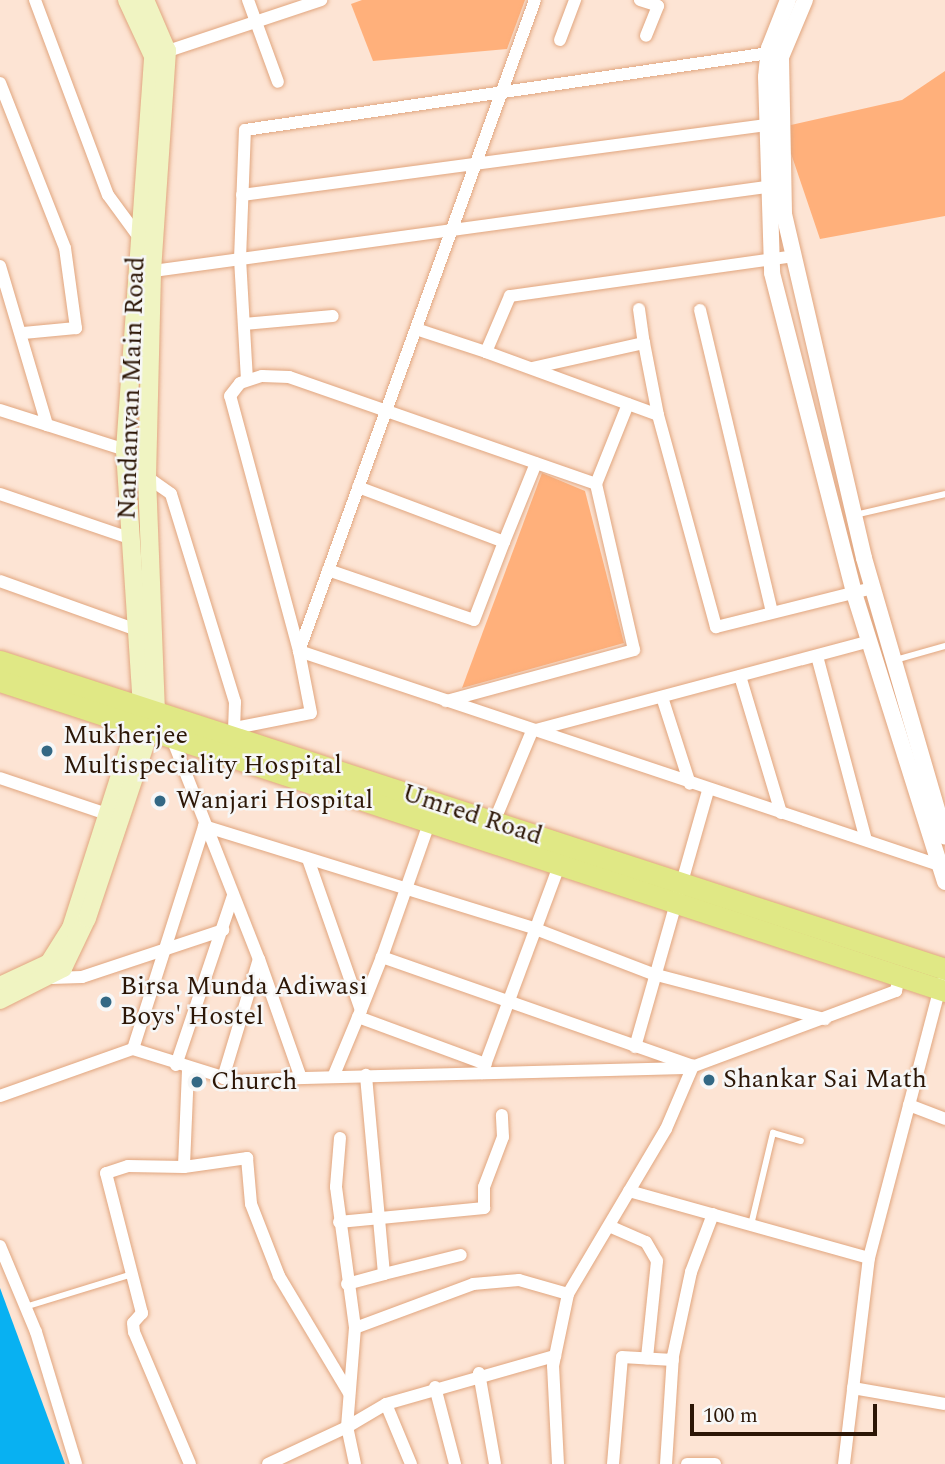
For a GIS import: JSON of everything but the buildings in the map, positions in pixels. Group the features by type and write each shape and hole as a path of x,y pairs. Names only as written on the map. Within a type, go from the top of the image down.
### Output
{"main road":[{"name":"Nandanvan Main Road","path":"0,986 49,963 59,950 107,814 155,720 134,629 126,537 125,450 144,272 138,236 160,54 127,0"},
{"path":"0,1000 51,978 63,968 87,918 155,720 144,272 160,54 145,0"},
{"name":"Umred Road","path":"0,661 155,720 232,740 494,822 675,891 943,979"},
{"path":"0,681 155,720"},
{"path":"232,740 430,821 560,863 675,891"}],"street":[{"path":"35,0 108,195 138,236"},
{"path":"248,0 278,82"},
{"path":"160,54 321,0"},
{"path":"299,651 535,0"},
{"path":"560,40 575,0"},
{"path":"640,0 659,3 646,36"},
{"path":"788,0 769,54 766,187 771,258 854,593 945,882"},
{"path":"805,0 781,57 784,215 872,589 939,801 945,836"},
{"path":"247,380 240,259 245,130 501,95 769,54"},
{"path":"0,83 65,248 76,328 23,333"},
{"path":"242,195 766,125"},
{"path":"144,272 766,187"},
{"path":"486,352 510,296 793,256"},
{"path":"0,266 23,333 47,425"},
{"path":"639,309 658,415 716,627 872,589"},
{"path":"700,310 772,612"},
{"path":"244,324 333,316"},
{"path":"416,329 658,415"},
{"path":"531,369 644,343"},
{"path":"147,477 171,494 235,702 232,740 311,713 299,651 232,411 230,396 247,380 289,377 596,484"},
{"path":"446,701 634,650 596,484 628,404"},
{"path":"0,410 125,450"},
{"path":"328,569 474,620 536,463"},
{"path":"358,487 504,542"},
{"path":"0,494 126,537"},
{"path":"0,581 134,629"},
{"path":"532,731 870,641"},
{"path":"299,651 690,784 939,865"},
{"path":"817,656 866,840"},
{"path":"740,676 781,813"},
{"path":"662,696 690,784"},
{"path":"155,720 233,896 301,1078"},
{"path":"494,822 532,731"},
{"path":"0,779 107,814"},
{"path":"635,1047 675,891 708,790"},
{"path":"334,1075 382,957 430,821"},
{"path":"204,826 533,928 653,974 825,1019"},
{"path":"133,1049 204,826"},
{"path":"308,859 360,1013 484,1068"},
{"path":"484,1068 504,1000 560,863"},
{"path":"184,1167 182,1068 233,896"},
{"path":"51,978 82,977 223,930"},
{"path":"382,957 693,1066"},
{"path":"223,1078 258,959"},
{"path":"0,1096 133,1049 182,1068 223,1078 301,1078 484,1068 693,1066 895,991 903,965"},
{"path":"844,1464 869,1258 943,979"},
{"path":"558,1464 555,1356 568,1294 629,1191 693,1066"},
{"path":"366,1075 376,1216 384,1275"},
{"path":"909,1105 945,1119"},
{"path":"339,1222 376,1216 484,1208 484,1186 503,1137 502,1115"},
{"path":"340,1138 339,1222 355,1328 347,1427 355,1464"},
{"path":"190,1464 134,1332 133,1323 142,1313 106,1173 128,1166 184,1167 247,1158 251,1204 279,1276 349,1393"},
{"path":"629,1191 869,1258"},
{"path":"666,1464 673,1360 691,1272 713,1214"},
{"path":"609,1226 646,1242 657,1261 647,1358"},
{"path":"0,1246 26,1307 76,1464"},
{"path":"347,1284 461,1255"},
{"path":"355,1328 473,1284 519,1280 568,1294"},
{"path":"268,1464 347,1427 386,1404 479,1373 555,1356"},
{"path":"613,1464 622,1357 673,1360"},
{"path":"479,1373 495,1464"},
{"path":"435,1387 455,1464"},
{"path":"853,1388 945,1404"},
{"path":"386,1404 411,1464"},
{"path":"687,1464 715,1464"}],"lane":[{"path":"853,515 945,494"},
{"path":"893,660 945,646"},
{"path":"751,1224 773,1133 801,1141"},
{"path":"26,1307 132,1274"}],"shaded area":[{"path":"362,0 525,0 507,49 373,61 351,4"},
{"path":"945,71 945,216 820,239 782,127 902,100"},
{"path":"542,473 585,491 624,643 462,688"}],"water":[{"path":"0,1288 65,1464 0,1464"}],"place":[{"name":"Mukherjee Multispeciality Hospital","path":"47,751"},
{"name":"Wanjari Hospital","path":"160,801"},
{"name":"Birsa Munda Adiwasi Boys' Hostel","path":"106,1002"},
{"name":"Shankar Sai Math","path":"709,1080"},
{"name":"Church","path":"197,1082"}]}
